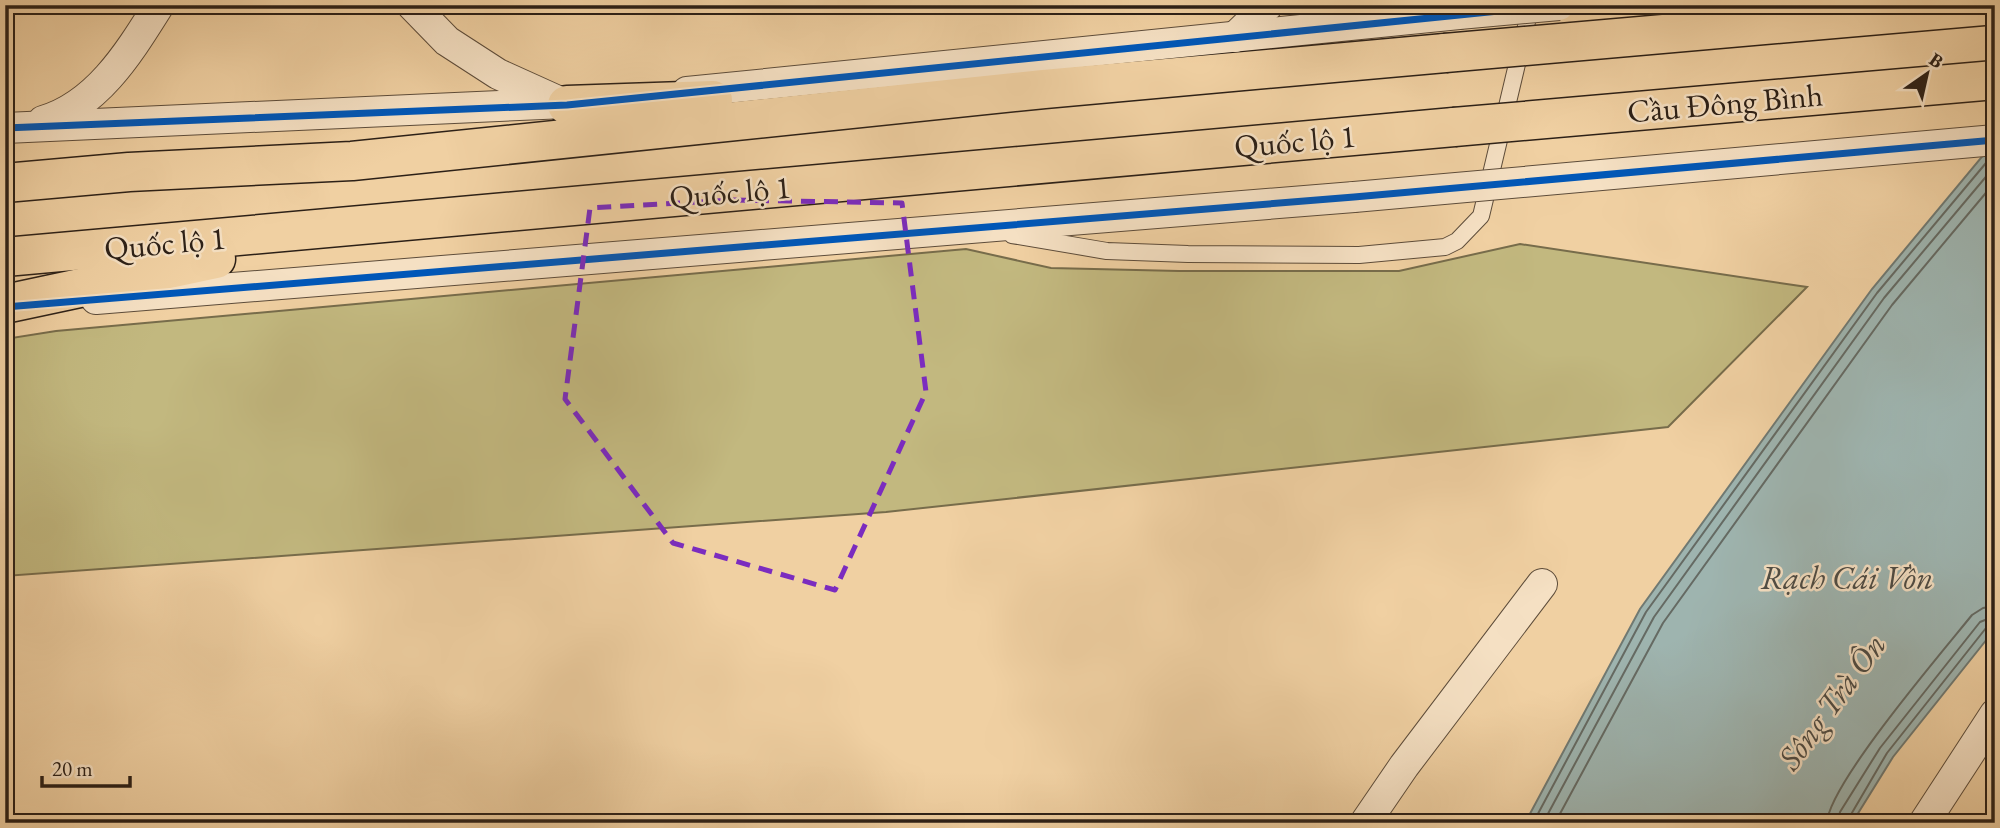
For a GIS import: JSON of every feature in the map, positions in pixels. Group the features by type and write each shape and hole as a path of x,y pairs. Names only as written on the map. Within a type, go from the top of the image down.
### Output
{"highway":[{"path":"5,183 129,172 352,161 1044,89 1995,5"},
{"name":"Cầu Đông Bình","path":"1454,127 1995,80"},
{"path":"567,105 1044,89"},
{"name":"Quốc lộ 1","path":"5,257 1454,127"},
{"path":"5,172 129,172"},
{"path":"5,305 388,223"}],"street":[{"path":"14,127 62,115 102,85 159,5"},
{"path":"412,5 447,41 498,74 567,105"},
{"path":"1235,37 1268,5"},
{"path":"14,127 567,105 1559,5"},
{"path":"5,305 1354,197 1995,140"},
{"path":"1365,823 1404,766 1542,584"},
{"path":"1924,823 1995,714"}],"lane":[{"path":"972,228 1107,251 1175,254 1359,255 1445,247 1457,241 1481,216 1531,5"}],"highlighted area":[{"path":"732,200 902,203 926,392 835,590 673,543 565,399 590,208"}],"shaded area":[{"path":"1520,244 1807,287 1668,427 886,512 5,576 5,339 56,331 966,249 1051,268 1399,271"}],"water":[{"name":"Rạch Cái Vồn","path":"1995,141 1995,629 1893,757 1852,823 1525,823 1640,609 1872,289"}],"cycle path":[{"path":"5,128 567,105 1559,5"},
{"path":"5,307 1354,197 1995,140"}],"water label":[{"name":"Sông Trà Ôn","path":"1831,701"}]}
